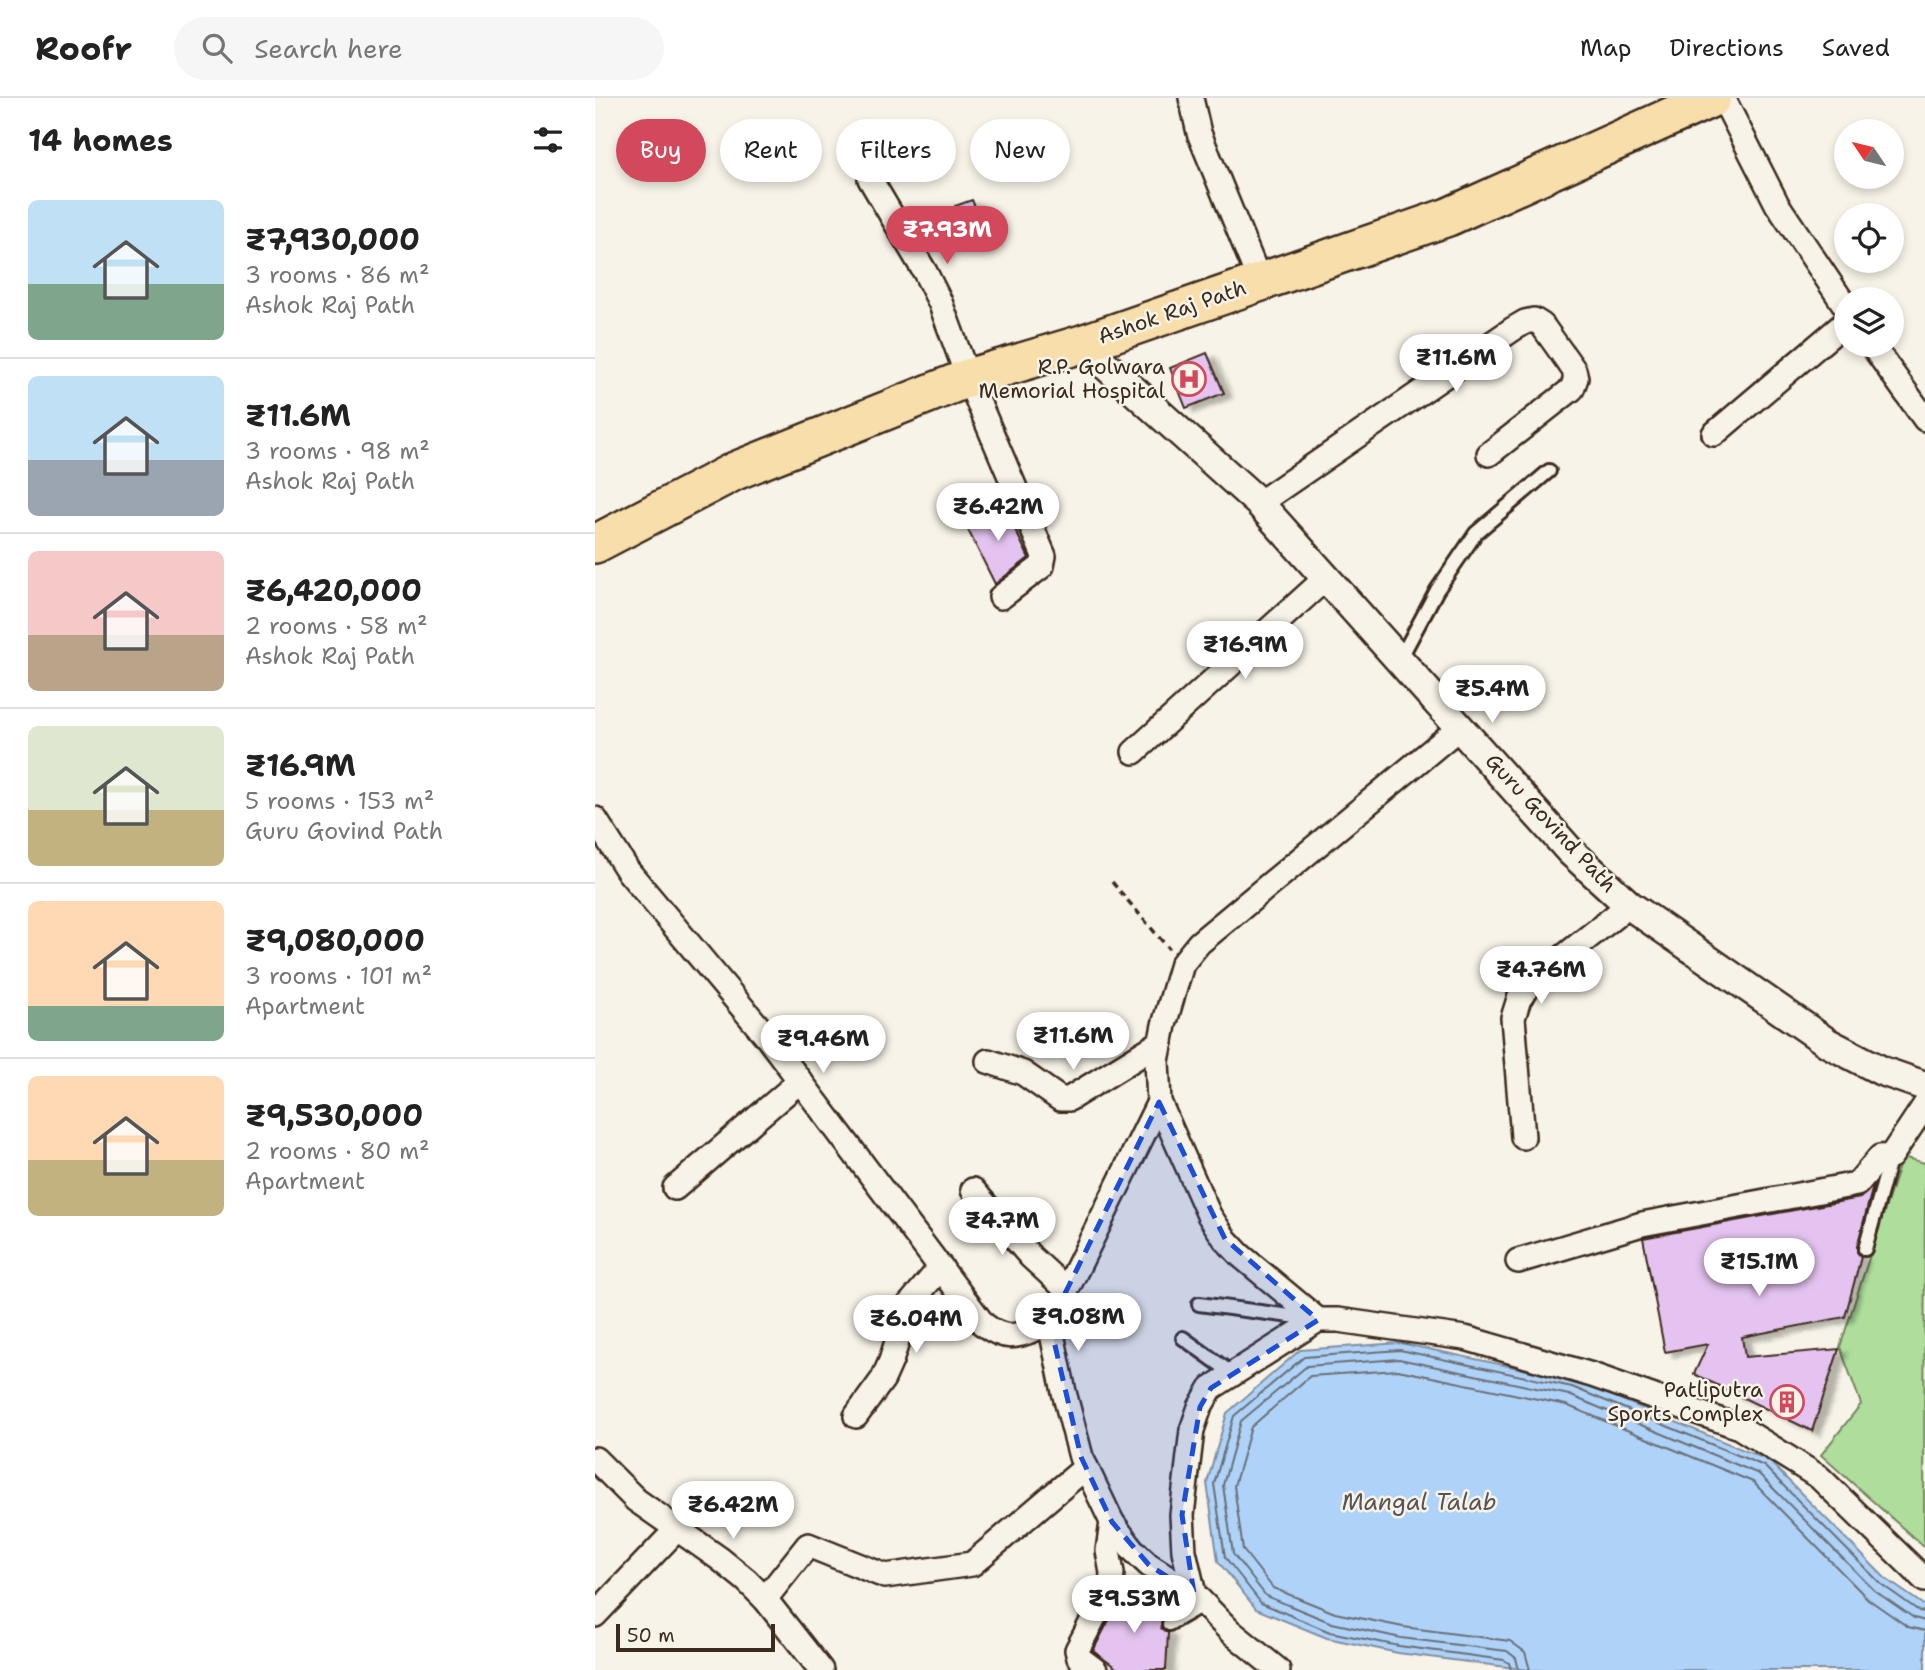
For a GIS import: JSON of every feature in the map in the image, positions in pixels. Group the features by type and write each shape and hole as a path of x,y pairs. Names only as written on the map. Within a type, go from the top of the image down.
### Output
{"main road":[{"name":"Ashok Raj Path","path":"595,544 735,471 968,379 1081,344 1448,217 1694,102"}],"street":[{"path":"1191,98 1199,133 1260,282"},
{"path":"1723,98 1777,204 1834,289"},
{"path":"872,182 940,302 968,379 1044,556 1042,566 1001,597"},
{"path":"1259,503 1513,328 1534,320 1542,325 1574,370 1576,378 1572,389 1489,454"},
{"path":"1714,434 1834,332"},
{"name":"Guru Govind Path","path":"1081,344 1259,503 1570,851 1629,905 1828,1043 1882,1071 1925,1086"},
{"path":"1880,357 1925,419"},
{"path":"1134,752 1327,577"},
{"path":"1318,1320 1240,1255 1209,1215 1159,1102 1157,1061 1161,1042 1182,964 1199,943 1460,727"},
{"path":"595,819 628,871 767,1037 983,1324 996,1334 1009,1337 1050,1324"},
{"path":"1523,1137 1513,1018 1519,999 1533,981 1629,905"},
{"path":"988,1061 1023,1073 1060,1099 1069,1099 1161,1042"},
{"path":"675,1188 800,1080"},
{"path":"1159,1102 1050,1324 1064,1392 1081,1457 1112,1522 1132,1549 1149,1565 1199,1599 1230,1631 1278,1670"},
{"path":"1518,1261 1642,1224 1857,1184 1880,1157 1891,1156 1925,1105"},
{"path":"973,1190 1031,1257 1067,1290"},
{"path":"856,1416 883,1379 908,1306 941,1267"},
{"path":"1199,1599 1184,1551 1182,1514 1192,1430 1200,1408 1212,1388 1318,1320 1338,1320 1465,1338 1592,1376 1739,1427 1819,1478 1925,1580"},
{"path":"595,1459 636,1500 720,1559 765,1599 821,1670"},
{"path":"765,1599 808,1545 885,1576 972,1564 1086,1467"},
{"path":"1095,1670 1079,1658 1077,1650 1111,1585 1108,1551 1112,1522"},
{"path":"595,1615 677,1529"}],"lane":[{"path":"1400,659 1437,590 1476,533 1549,471"},
{"path":"1865,1249 1891,1156"},
{"path":"1199,1304 1318,1320"},
{"path":"1183,1338 1233,1374"},
{"path":"1169,1624 1199,1599"}],"path":[{"path":"1112,882 1182,964"}],"highlighted area":[{"path":"1159,1102 1225,1239 1318,1320 1211,1388 1200,1407 1182,1515 1194,1594 1149,1565 1112,1522 1081,1457 1050,1324"}],"green space":[{"path":"1902,1157 1925,1163 1924,1547 1821,1455 1861,1404 1840,1347"}],"water":[{"name":"Mangal Talab","path":"1400,1343 1574,1380 1768,1460 1886,1579 1925,1606 1925,1670 1530,1670 1398,1653 1327,1638 1256,1609 1218,1561 1207,1483 1227,1413 1300,1350"}],"building":[{"path":"972,200 986,232 969,239 955,206"},
{"path":"1207,353 1224,393 1186,408 1170,368"},
{"path":"1003,505 1029,558 995,584 965,524"},
{"path":"1873,1186 1857,1247 1861,1257 1845,1317 1742,1337 1745,1357 1839,1349 1812,1431 1694,1374 1708,1344 1665,1352 1643,1238 1860,1198"},
{"path":"1129,1581 1163,1618 1161,1628 1168,1633 1166,1670 1119,1670 1093,1651"}],"place":[{"name":"R.P. Golwara Memorial Hospital","path":"1189,379"},
{"name":"Patliputra Sports Complex","path":"1787,1402"}]}
